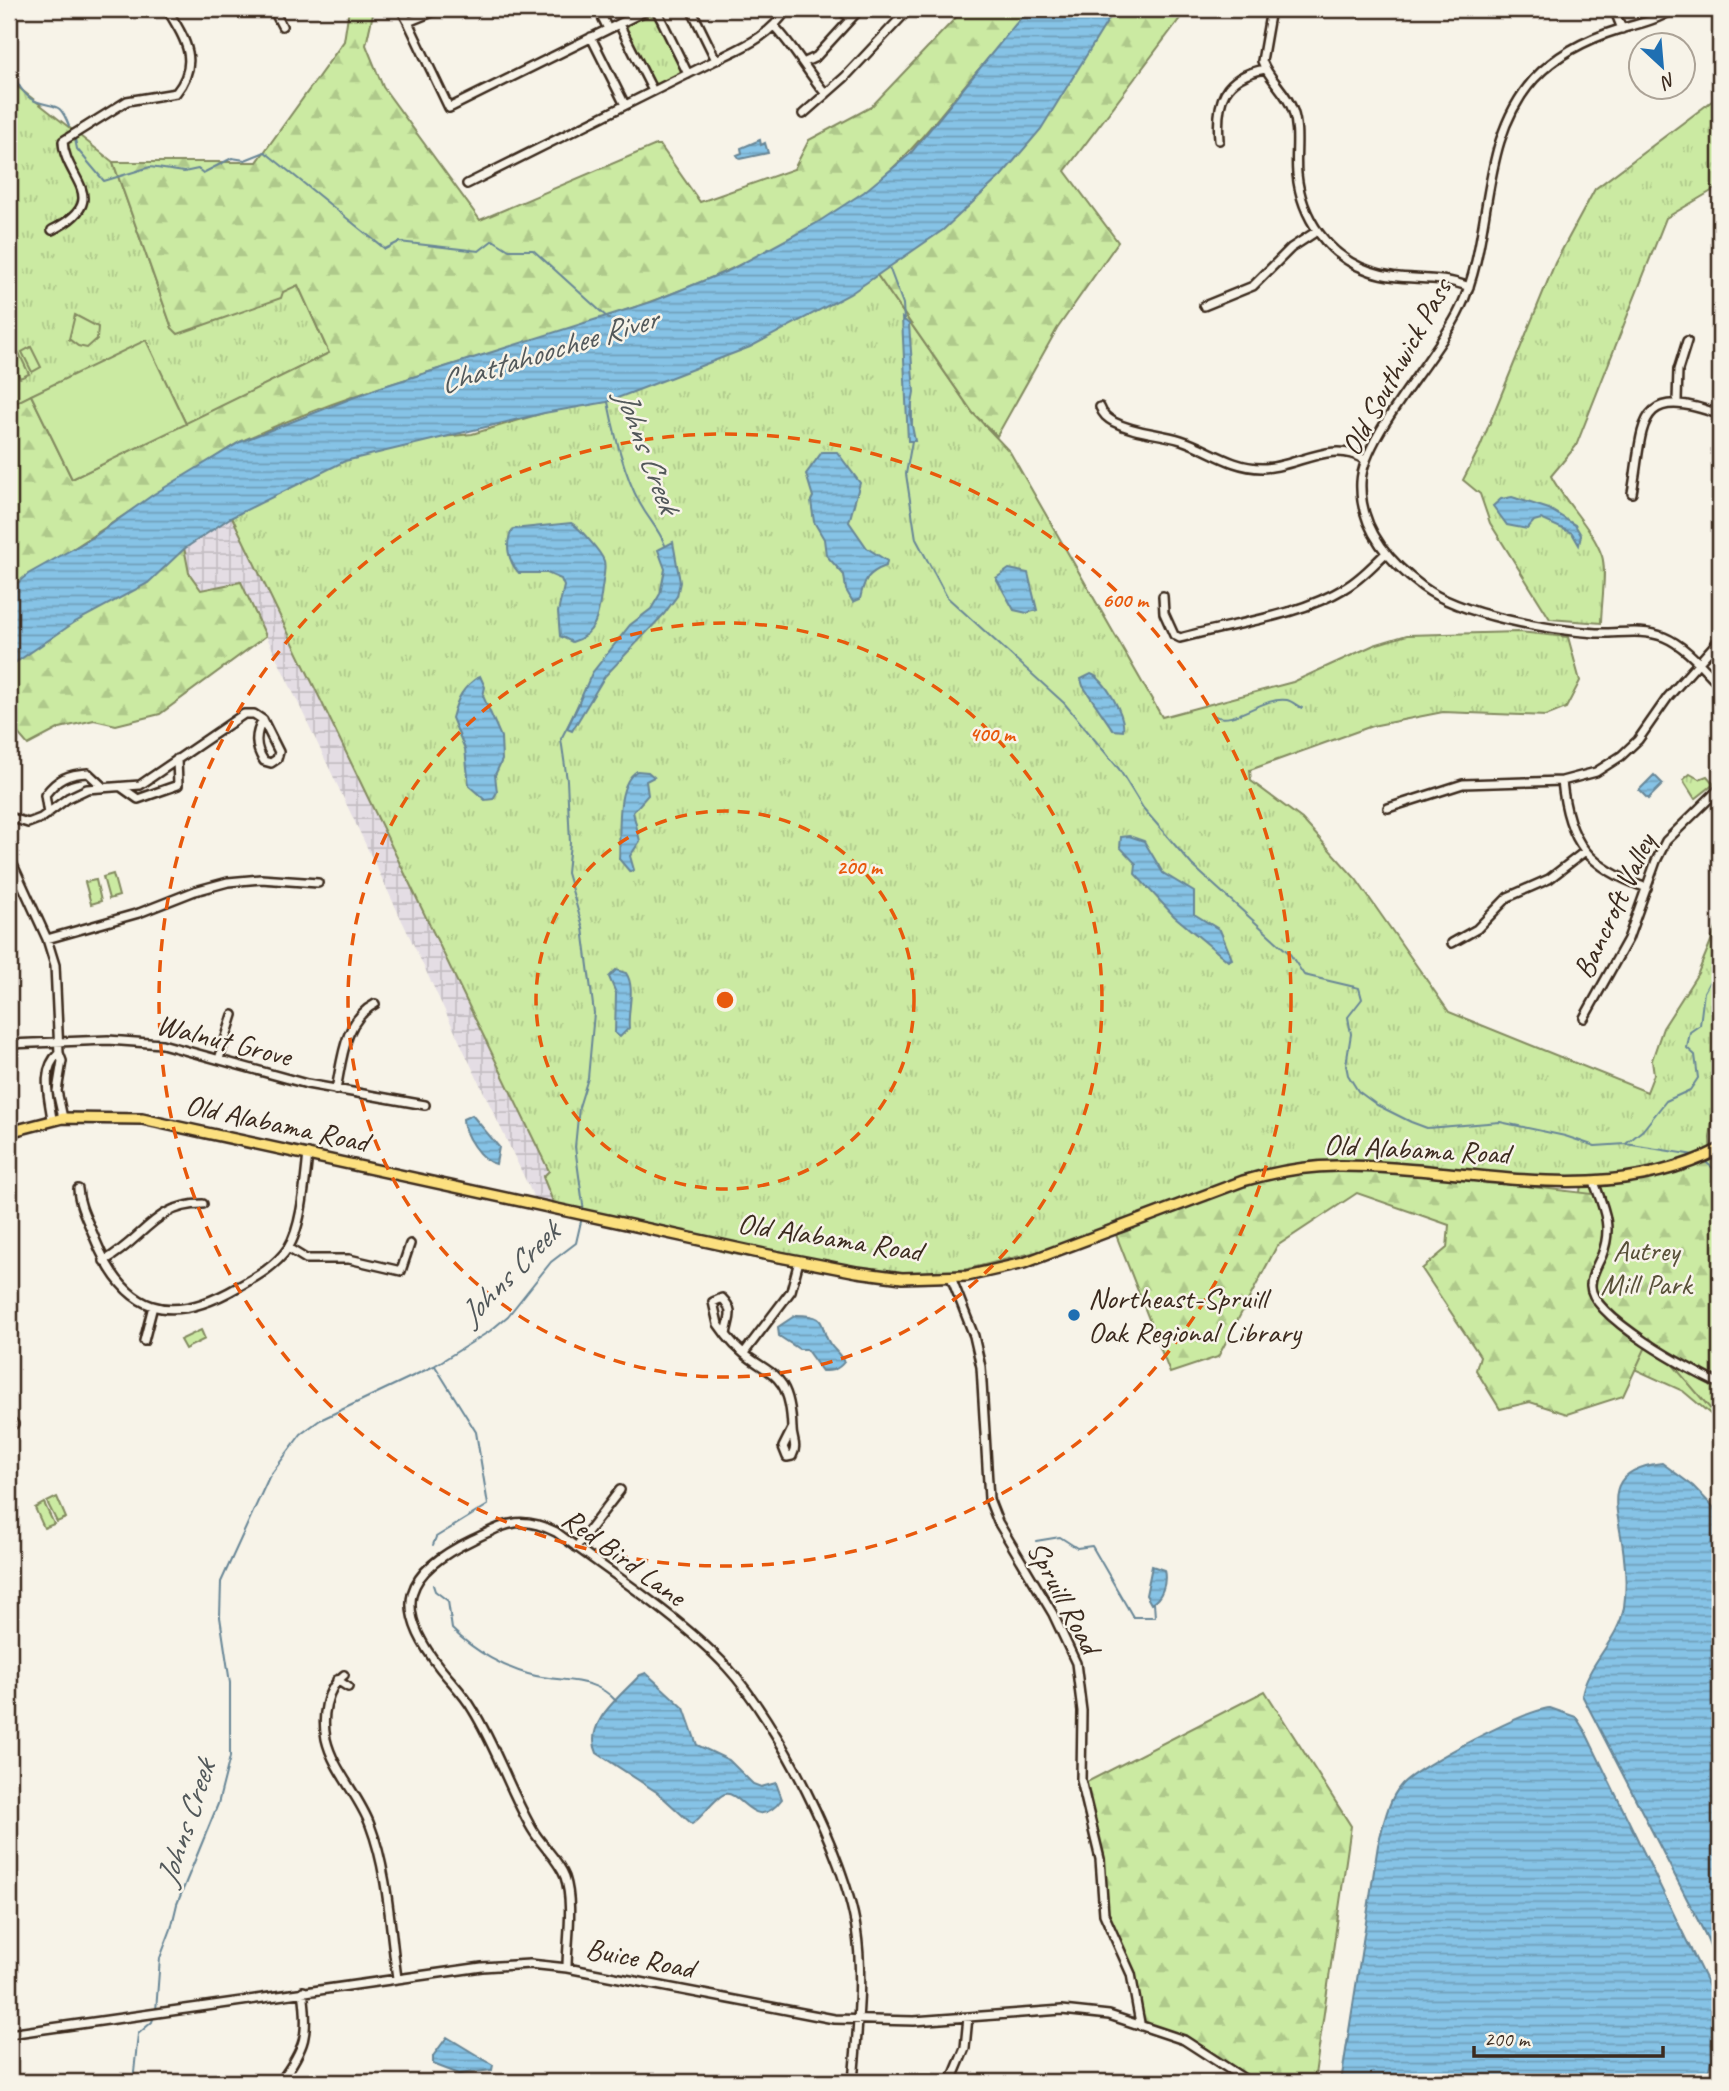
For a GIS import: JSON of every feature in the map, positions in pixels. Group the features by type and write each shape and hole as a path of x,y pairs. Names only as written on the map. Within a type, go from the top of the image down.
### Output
{"main road":[{"name":"Old Alabama Road","path":"9,1132 52,1119 142,1119 799,1261 880,1276 951,1277 1024,1263 1243,1181 1308,1167 1374,1167 1544,1182 1594,1182 1657,1172 1720,1149"}],"street":[{"path":"52,230 70,221 82,203 83,187 64,156 63,141 75,131 113,113 127,101 176,93 186,80 190,63 183,36 167,9"},
{"path":"273,9 282,26"},
{"path":"401,9 449,107 619,24 636,12 649,9"},
{"path":"408,22 440,9"},
{"path":"598,9 608,29"},
{"path":"656,9 688,74"},
{"path":"691,9 716,60"},
{"path":"467,184 761,38 775,27 787,9"},
{"path":"840,9 851,19"},
{"path":"803,63 816,57 860,9"},
{"path":"803,114 909,9"},
{"path":"1615,9 1622,29"},
{"name":"Old Southwick Pass","path":"1674,9 1651,20 1586,41 1556,59 1534,79 1514,106 1496,148 1483,238 1469,287 1443,341 1374,441 1365,460 1361,483 1363,510 1370,531 1386,553 1424,588 1462,607 1572,630 1653,634 1674,642 1720,685"},
{"path":"1270,15 1261,53 1265,69 1294,113 1298,187 1317,231 1339,255 1368,271 1398,278 1443,278 1469,287"},
{"path":"619,24 653,91"},
{"path":"775,27 795,48 826,94"},
{"path":"591,37 625,105"},
{"path":"1219,140 1218,112 1224,93 1242,76 1265,69"},
{"path":"1204,306 1254,286 1291,248 1317,231"},
{"path":"1677,401 1678,370 1687,341"},
{"path":"1632,493 1642,427 1656,411 1677,401 1720,415"},
{"path":"1100,407 1105,416 1116,423 1183,441 1242,466 1275,467 1334,451 1352,454 1365,460"},
{"path":"1163,596 1164,613 1177,638 1265,617 1338,592 1357,580 1386,553"},
{"path":"1388,808 1463,784 1562,781 1596,772 1625,753 1668,697 1720,639"},
{"path":"9,817 28,823 48,814 77,793 103,787 140,785 158,776 177,759 244,713 254,714 263,720 279,752 277,760 271,763 264,761 257,747 257,733 263,720"},
{"path":"120,786 138,799 178,785 177,759"},
{"path":"48,814 45,795 55,782 72,774 88,773 103,787"},
{"path":"1562,781 1567,818 1584,852 1609,873 1647,888"},
{"name":"Bancroft Valley","path":"1584,1018 1628,939 1666,841 1720,788"},
{"path":"1452,943 1477,929 1508,897 1549,879 1584,852"},
{"path":"9,856 47,939 56,976 58,1042 62,1061 57,1091 63,1118"},
{"path":"47,939 105,924 228,883 261,879 318,883"},
{"path":"336,1090 345,1041 361,1014 375,1004"},
{"path":"219,1059 233,1014"},
{"name":"Walnut Grove","path":"9,1044 142,1041 336,1090 425,1105"},
{"path":"52,1119 47,1077 51,1062 59,1053"},
{"path":"78,1189 80,1202 104,1261 123,1289 153,1306 177,1309 213,1302 265,1271 288,1248 303,1189 308,1154"},
{"path":"1594,1182 1609,1228 1606,1244 1591,1282 1595,1301 1634,1334 1684,1366 1720,1384"},
{"path":"104,1261 128,1247 172,1208 204,1204"},
{"path":"288,1248 306,1259 349,1259 401,1271 410,1244"},
{"path":"744,1353 792,1291 799,1261"},
{"name":"Spruill Road","path":"951,1277 974,1336 981,1367 989,1499 998,1522 1052,1614 1076,1662 1083,1711 1081,1780 1100,1859 1104,1914 1131,1974 1140,2023"},
{"path":"726,1335 732,1317 730,1306 722,1298 713,1302 713,1311 726,1335 785,1387 793,1412 792,1429"},
{"path":"144,1341 153,1306"},
{"path":"576,1547 620,1490"},
{"name":"Red Bird Lane","path":"566,1968 568,1896 564,1876 532,1828 473,1710 420,1637 414,1622 412,1603 415,1585 428,1565 448,1552 509,1522 523,1521 542,1525 576,1547 710,1650 742,1684 769,1724 832,1849 848,1892 859,1957 853,2082"},
{"path":"348,1687 341,1678 327,1702 326,1738 332,1755 363,1808 375,1839 397,1978"},
{"name":"Buice Road","path":"9,2034 502,1965 566,1968 811,2016 858,2021 1062,2010 1109,2015 1140,2023 1184,2040 1249,2082"},
{"path":"280,2082 297,2060 305,2040 307,2021 303,1991"},
{"path":"952,2079 965,2048 968,2017"}],"shaded area":[{"path":"229,511 549,1171 543,1178 562,1211 538,1206 241,583 201,590 189,573 182,538"},
{"path":"1054,1247 1026,1259 949,1280 898,1278 968,1269"}],"green space":[{"path":"349,9 374,9 366,45 383,87 480,220 656,145 660,145 700,202 794,169 809,140 871,107 964,9 1028,9 894,167 865,192 794,238 718,275 640,305 399,381 319,409 242,441 9,590 9,406 31,395 72,479 329,353 298,285 283,292 281,298 178,334 172,328 113,162 257,162 344,41"},
{"path":"1106,9 1187,9 1065,171 1118,242 1057,329 997,436 973,413 873,269"},
{"path":"647,14 657,18 682,67 679,76 660,85 651,82 626,30 629,23"},
{"path":"9,80 113,162 172,328 298,285 329,353 186,424 146,341 9,406"},
{"path":"1720,95 1720,186 1666,218 1576,446 1551,476 1592,536 1602,556 1604,579 1601,623 1550,619 1490,523 1480,494 1463,480 1480,447 1555,263 1595,189"},
{"name":"Autrey Mill Park","path":"873,269 973,413 1010,452 1162,717 1293,682 1374,645 1407,635 1519,632 1568,637 1580,681 1566,708 1546,716 1443,712 1372,726 1250,770 1251,781 1302,819 1356,879 1449,1012 1647,1092 1654,1074 1652,1060 1663,1028 1698,973 1720,919 1720,1061 1710,1138 1711,1153 1720,1150 1720,1422 1683,1391 1619,1362 1568,1292 1581,1184 1480,1182 1386,1165 968,1269 898,1278 806,1268 724,1252 627,1222 558,1214 543,1177 549,1171 229,511 357,453 411,440 472,434 564,407"},
{"path":"75,315 98,327 97,339 87,348 78,346 69,339"},
{"path":"146,340 186,424 72,479 31,395"},
{"path":"31,347 41,367 32,372 22,352"},
{"path":"19,353 29,374 20,378 10,358"},
{"path":"183,542 189,573 201,590 241,582 266,636 160,714 116,725 94,720 60,728 28,745 9,723 9,656"},
{"path":"1690,774 1699,779 1707,776 1714,784 1695,799 1683,780"},
{"path":"113,874 119,896 109,899 103,877"},
{"path":"96,880 101,901 91,904 85,882"},
{"name":"Autrey Mill Park","path":"1720,1151 1720,1420 1650,1338 1623,1396 1567,1414 1530,1402 1500,1409 1476,1370 1480,1356 1422,1269 1447,1248 1449,1225 1357,1193 1277,1246 1218,1357 1170,1373 1115,1232 1226,1189 1283,1172 1312,1167 1341,1164 1592,1194 1605,1183"},
{"path":"201,1330 205,1339 185,1349 180,1340"},
{"path":"57,1497 66,1518 57,1522 47,1502"},
{"path":"44,1503 54,1524 44,1528 35,1508"},
{"path":"1265,1691 1351,1826 1314,2082 1252,2082 1170,2032 1146,2024 1130,1975 1100,1909 1098,1846 1081,1785"}],"water":[{"name":"Chattahoochee River","path":"1028,9 1115,9 1041,129 1001,176 943,230 850,294 750,347 607,402 544,413 345,461 230,518 184,549 148,583 75,622 9,667 9,590 28,574 92,538 154,494 240,442 378,388 651,302 730,270 815,224 864,192 910,154"},
{"path":"760,140 761,145 765,143 768,153 740,159 737,155 742,153 741,148"},
{"path":"902,318 909,324 914,392 910,415 915,441 908,441"},
{"path":"822,452 837,452 860,483 849,522 867,548 887,561 886,566 874,571 867,578 860,599 853,602 846,590 844,575 826,555 824,539 814,522 811,501 813,497 806,474"},
{"path":"1512,497 1549,509 1575,525 1581,535 1579,545 1572,533 1541,519 1534,521 1527,529 1507,525 1493,506 1501,499"},
{"path":"571,523 594,546 605,567 596,621 587,634 572,642 560,636 558,612 564,586 561,579 547,573 519,573 512,563 508,546 513,529"},
{"path":"673,542 680,582 677,596 664,614 605,676 572,731 567,729 592,673 630,625 651,609 660,594 665,569 658,550"},
{"path":"1009,569 1028,573 1037,610 1027,613 1014,610 996,578"},
{"path":"1091,674 1097,677 1113,699 1121,716 1123,731 1113,730 1083,686 1081,679"},
{"path":"480,676 485,687 483,696 501,737 502,760 495,775 497,792 493,799 485,800 469,786 465,749 452,718 462,694 469,684"},
{"path":"637,771 648,772 654,777 646,781 648,795 633,812 640,841 630,856 634,870 630,872 619,859 620,811 625,787"},
{"path":"1654,775 1663,784 1648,799 1639,790"},
{"path":"1129,836 1144,841 1163,873 1194,892 1194,914 1220,930 1232,959 1228,961 1174,916 1135,874 1136,864 1120,847 1121,837"},
{"path":"616,970 626,973 631,993 629,1028 620,1037 615,1033 616,993 609,977"},
{"path":"472,1115 499,1147 496,1164 484,1158 469,1139 463,1119"},
{"path":"796,1315 814,1317 822,1323 830,1344 844,1362 839,1367 822,1371 806,1349 799,1349 779,1336 778,1327"},
{"path":"1662,1463 1693,1486 1720,1514 1720,1970 1707,1938 1582,1695 1590,1672 1616,1630 1624,1607 1625,1570 1616,1497 1619,1485 1627,1475"},
{"path":"1152,1566 1164,1570 1165,1580 1161,1594 1151,1604 1146,1595"},
{"path":"646,1673 684,1708 697,1745 729,1760 753,1784 761,1787 776,1783 782,1799 772,1809 764,1813 757,1812 725,1794 692,1824 658,1793 597,1753 594,1742 599,1721 623,1692 640,1675"},
{"path":"1550,1708 1576,1717 1586,1733 1713,1995 1717,2042 1710,2069 1700,2082 1341,2082 1378,1845 1393,1797 1413,1775 1450,1752 1519,1718"},
{"path":"447,2037 493,2065 492,2070 459,2074 433,2064 433,2056"}],"waterway":[{"path":"9,64 26,95 59,109 69,126"},
{"name":"Chattahoochee River","path":"75,139 77,149 104,181 150,167 184,172 198,169 203,173 232,158 245,160 265,152 385,249 399,242 479,251 493,240 509,250 533,250 609,319"},
{"path":"889,267 903,304 904,321"},
{"name":"Johns Creek","path":"608,402 632,488 665,545"},
{"path":"912,403 912,425"},
{"path":"912,441 906,474 916,539 947,597 1064,703 1119,769 1143,808 1192,865 1290,954 1304,975 1359,988 1362,999 1348,1017 1351,1034 1346,1065 1348,1075 1358,1091 1377,1105 1427,1128 1500,1122 1565,1136 1595,1146 1626,1144 1694,1155"},
{"path":"1213,715 1229,717 1277,700 1289,701 1302,708"},
{"name":"Johns Creek","path":"579,704 561,739 567,780 570,843 567,873 583,928 594,1013 588,1078 579,1107 575,1147 584,1212"},
{"path":"1627,1143 1643,1130 1666,1101 1690,1090 1698,1078 1695,1055 1687,1048 1690,1032 1700,1025 1704,992 1720,963"},
{"path":"1702,1159 1720,1174"},
{"name":"Johns Creek","path":"156,2011 160,1958 177,1904 218,1804 230,1757 230,1683 220,1617 221,1582 269,1477 301,1434 320,1420 434,1366 490,1331 508,1316 551,1262 576,1243 582,1217"},
{"path":"433,1545 436,1537 488,1505 476,1432 435,1366"},
{"path":"1036,1541 1060,1537 1077,1548 1092,1546 1133,1617 1155,1617 1154,1603"},
{"path":"433,1585 435,1591 448,1601 452,1629 480,1652 524,1673 589,1684 608,1693 616,1701"},
{"name":"Johns Creek","path":"133,2082 138,2034 152,2022 154,2016"}],"place":[{"name":"Northeast-Spruill Oak Regional Library","path":"1074,1315"}]}
